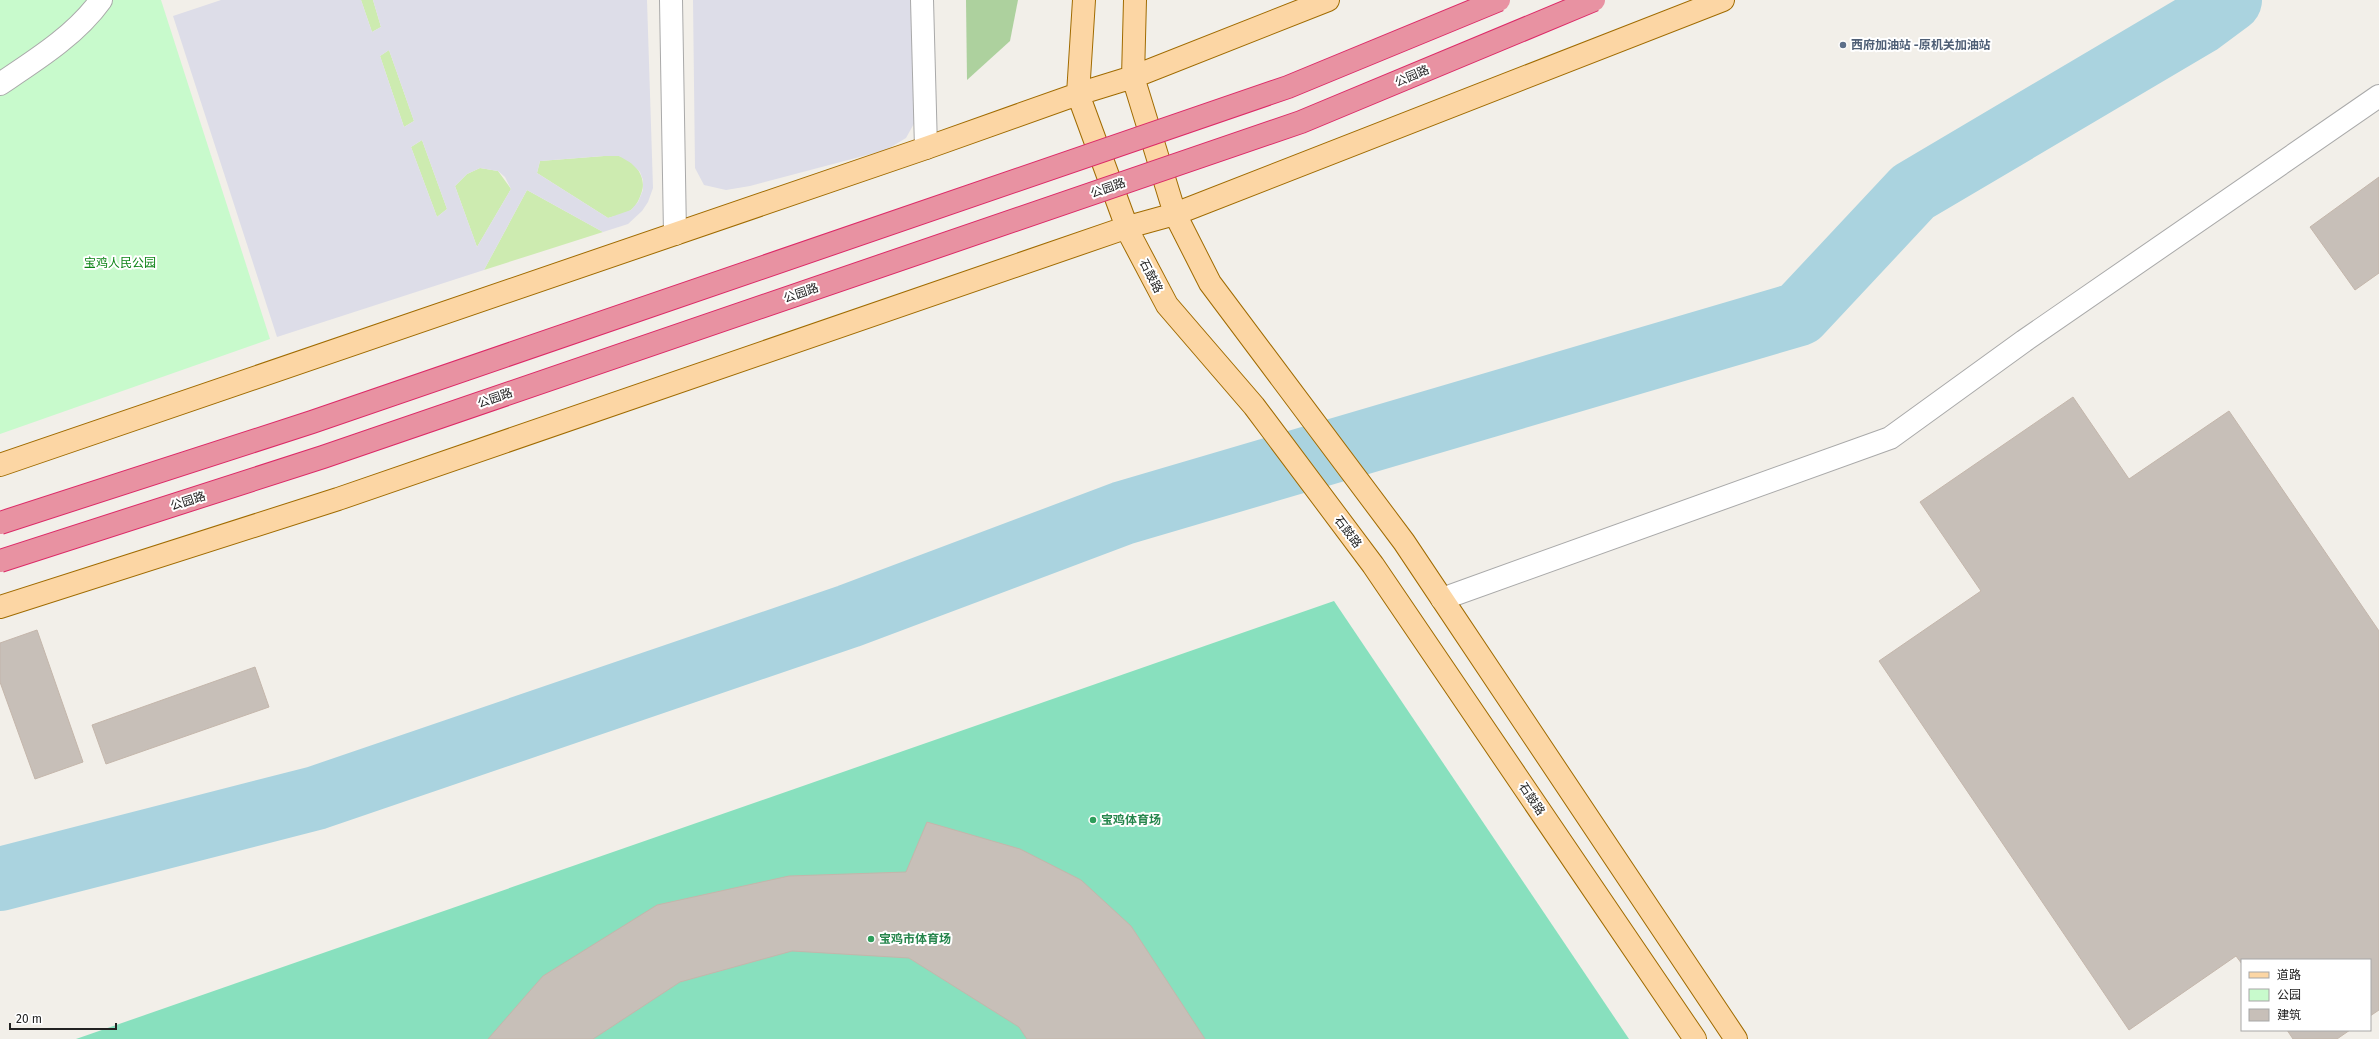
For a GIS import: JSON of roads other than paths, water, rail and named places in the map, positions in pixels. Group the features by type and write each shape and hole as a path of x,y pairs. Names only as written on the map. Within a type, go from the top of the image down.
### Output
{"highway":[{"path":"0,523 312,422 1288,87 1499,0"},
{"name":"公园路","path":"0,561 323,457 1301,122 1594,0"}],"main road":[{"name":"石鼓路","path":"1084,0 1078,94 1128,227 1167,305 1254,406 1373,565 1695,1039"},
{"path":"1135,0 1133,77 1175,214 1210,283 1404,542 1736,1039"},
{"path":"0,465 926,148 1078,94 1133,77 1328,0"},
{"path":"0,607 338,499 1128,227 1175,214 1723,0"}],"lane":[{"path":"0,84 31,63 87,19 101,0"},
{"path":"671,0 675,234"},
{"path":"922,0 926,148"},
{"path":"1442,599 1890,438 2024,341 2379,96"}],"waterway":[{"path":"0,879 316,798 849,616 1123,513 1799,314 1913,192 2199,23 2230,0"}],"place":[{"name":"西府加油站 -原机关加油站","path":"1843,45"},
{"name":"宝鸡体育场","path":"1093,820"},
{"name":"宝鸡市体育场","path":"871,939"}],"park label":[{"name":"宝鸡人民公园","path":"120,263"}]}
